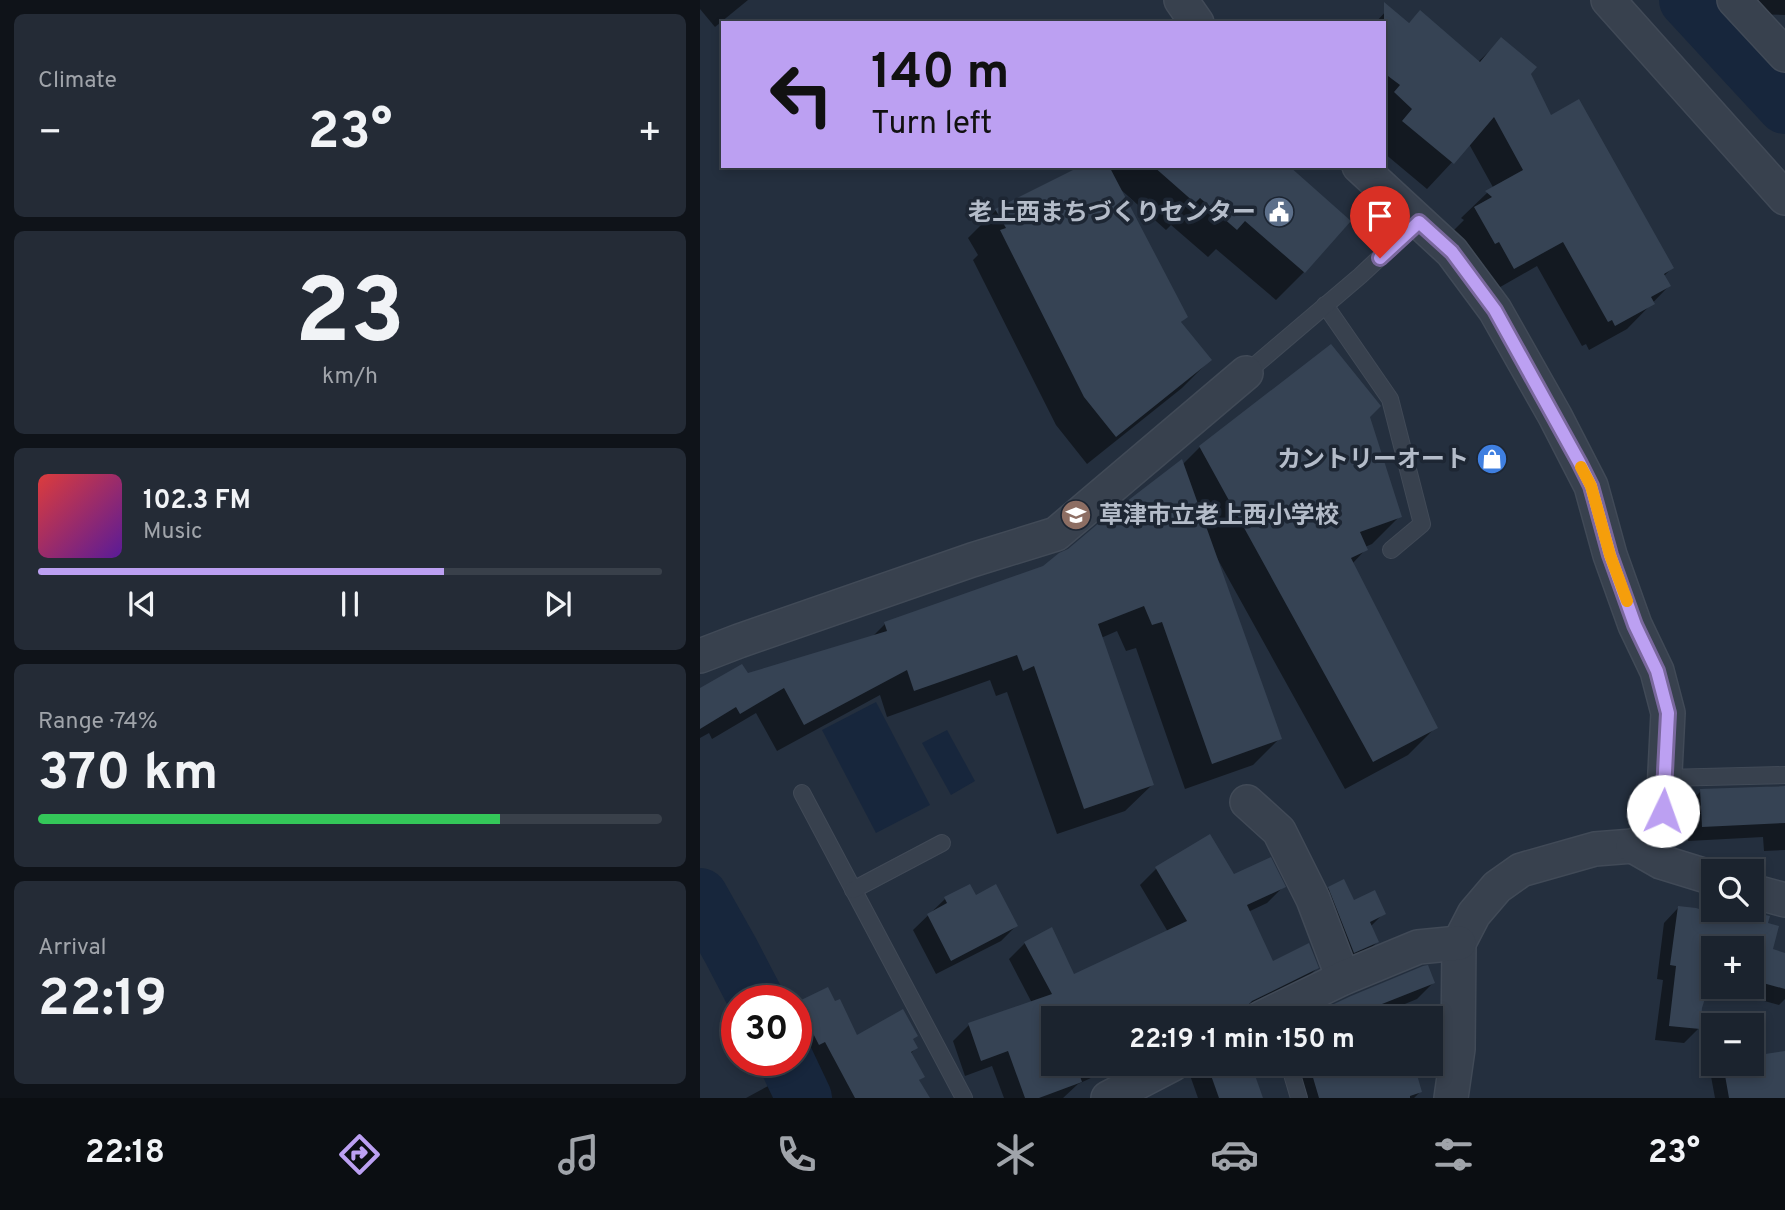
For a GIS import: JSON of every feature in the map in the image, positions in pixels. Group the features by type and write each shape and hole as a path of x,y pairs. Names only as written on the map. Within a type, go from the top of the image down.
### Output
{"street":[{"path":"1181,0 1196,21"},
{"path":"1608,0 1785,198"},
{"path":"1734,0 1785,55"},
{"path":"1361,168 1452,252 1495,310 1555,416 1591,486 1610,555 1635,625 1657,671 1668,713 1663,811 1659,826 1646,840 1633,846 1595,849 1521,870 1497,887 1474,914 1459,943 1458,1049 1451,1098"},
{"path":"700,656 908,582 1056,534 1246,373"},
{"path":"1247,802 1279,831 1314,899 1343,978"},
{"path":"1633,846 1661,862 1701,874"},
{"path":"1764,894 1785,900"},
{"path":"1291,1006 1343,978 1418,947 1459,943"},
{"path":"1108,1098 1150,1076"}],"lane":[{"path":"1246,373 1419,222"},
{"path":"1325,305 1390,399 1423,524 1391,550"},
{"path":"1665,778 1785,775"},
{"path":"802,793 964,1098"},
{"path":"853,890 942,843"},
{"path":"1293,1076 1299,1098"}],"water":[{"path":"876,702 930,805 876,833 822,730"},
{"path":"947,730 975,781 951,795 922,743"}],"building":[{"path":"1384,2 1409,23 1420,10 1480,62 1501,37 1537,67 1531,74 1551,115 1579,99 1674,268 1664,274 1671,286 1651,297 1655,304 1615,326 1612,320 1608,322 1563,242 1514,269 1499,242 1495,244 1474,207 1492,197 1485,191 1523,170 1494,117 1454,164 1402,121 1412,109 1394,92 1400,85 1386,74"},
{"path":"1077,168 1110,168 1188,317 1181,322 1212,360 1116,437 1084,397 1000,230 1006,228 995,209"},
{"name":"老上西まちづくりセンター","path":"1155,168 1291,168 1351,221 1305,273 1245,221 1237,230 1200,198 1195,203"},
{"path":"1331,344 1381,406 1370,417 1402,517 1360,532 1368,550 1351,558 1438,728 1373,762 1199,446"},
{"path":"1182,459 1282,739 1212,764 1162,622 1152,625 1144,606 1098,624 1154,785 1084,809 1034,666 1023,671 1017,655 914,691 907,670 804,725 784,688 740,714 736,707 700,729 700,688 742,664 748,673 887,631 884,622 1043,566"},
{"path":"1785,786 1785,823 1702,827 1700,789"},
{"path":"1210,834 1234,874 1271,857 1286,887 1247,905 1273,961 1309,943 1319,968 1247,1006 1041,1006 1041,1076 1080,1076 1082,1082 1039,1098 1025,1098 1008,1051 981,1061 968,1023 1052,994 1024,942 1052,927 1074,974 1187,921 1155,867"},
{"path":"1344,879 1354,900 1375,890 1386,914 1370,922 1379,942 1354,953 1328,887"},
{"path":"970,884 976,895 996,884 1018,926 951,961 927,914 947,903 944,897"},
{"path":"1678,906 1701,910 1701,922 1764,922 1764,915 1770,916 1768,923 1779,926 1773,949 1785,953 1785,989 1764,983 1764,936 1701,936 1701,999 1705,999 1700,1029 1669,1026 1676,966 1670,965"},
{"path":"1428,965 1435,983 1382,1004 1383,1006 1330,1006 1351,996"},
{"path":"828,987 835,1001 840,999 857,1035 903,1009 918,1036 913,1039 918,1048 911,1052 925,1077 919,1080 930,1098 855,1098 825,1042 819,1045 812,1031 812,995"},
{"path":"1785,1051 1785,1098 1729,1098 1725,1076 1764,1076 1764,1054"},
{"path":"1211,1076 1255,1076 1263,1098 1219,1098"},
{"path":"1313,1076 1417,1076 1422,1092 1410,1098 1319,1098"}],"waterway":[{"path":"1687,0 1785,106"},
{"path":"700,896 749,985"},
{"path":"794,1076 804,1098"}],"slow traffic":[{"path":"1581,467 1591,486 1610,555 1627,601"}],"place":[{"name":"老上西まちづくりセンター","path":"1279,212"},
{"name":"カントリーオート","path":"1492,459"},
{"name":"草津市立老上西小学校","path":"1076,515"}],"route":[{"path":"1380,258 1419,222 1452,252 1495,310 1579,462 1591,486 1610,555 1635,625 1657,671 1668,713 1663,811"}]}
